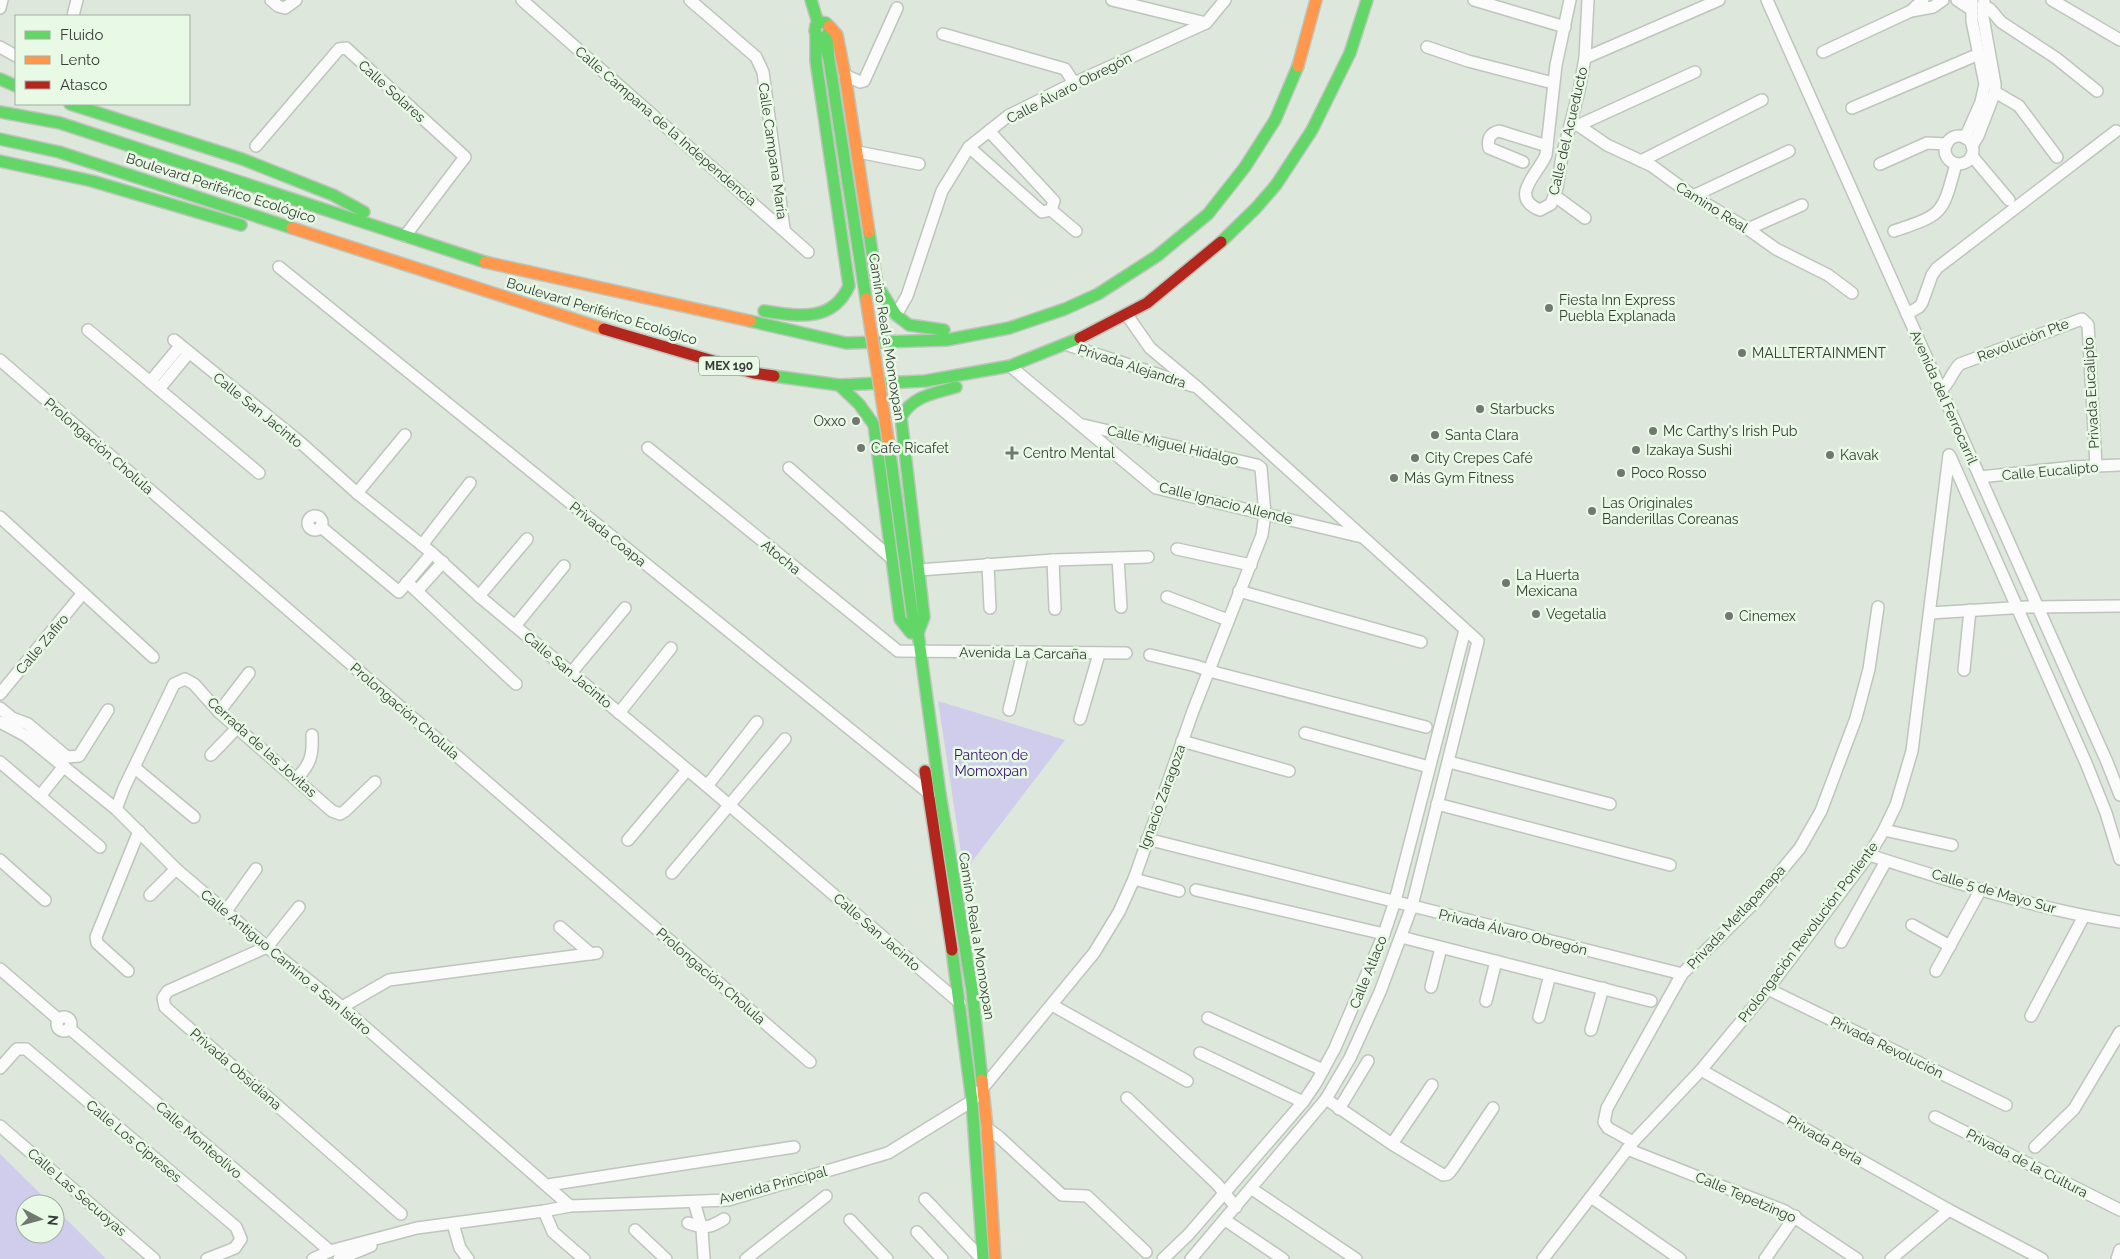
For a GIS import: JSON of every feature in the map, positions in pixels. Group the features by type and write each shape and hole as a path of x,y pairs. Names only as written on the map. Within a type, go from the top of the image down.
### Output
{"main road":[{"name":"Camino Real a Momoxpan","path":"811,0 822,26 830,32 827,36 829,60 889,446 915,633 972,1100 982,1259"},
{"name":"Camino Real a Momoxpan","path":"821,0 822,26"},
{"name":"Boulevard Periférico Ecológico","path":"0,112 60,123 493,264 846,342 946,340 1009,328 1065,309 1124,279 1157,256 1208,214 1245,167 1275,120 1301,60 1316,0"},
{"name":"Boulevard Periférico Ecológico","path":"0,139 59,152 600,328 754,373 839,385 925,381 1010,366 1066,345 1128,315 1158,295 1210,253 1256,208 1276,185 1312,130 1350,53 1367,0"},
{"path":"592,274 674,295 794,316 819,313 833,308 841,302 849,286 816,60 822,26 837,35 849,77 877,285 896,315 909,325 964,332 1009,328"},
{"path":"0,79 15,86"},
{"name":"Boulevard Periférico Ecológico","path":"73,105 171,134 264,167 361,209 383,229"},
{"name":"Boulevard Periférico Ecológico","path":"0,161 78,176 251,228"},
{"name":"Boulevard Periférico Ecológico","path":"270,233 399,269 431,272"},
{"path":"493,264 521,262 565,268"},
{"path":"839,385 853,396 869,415 874,425 900,619 915,633 924,617 901,421 903,412 908,405 916,400 978,380 1010,366"},
{"name":"Camino Real a Momoxpan","path":"934,794 972,990 987,1128 995,1259"}],"street":[{"path":"0,8 2,0"},
{"path":"73,15 77,0"},
{"path":"271,0 278,6 286,8 296,0"},
{"name":"Calle Campana de la Independencia","path":"522,0 808,252"},
{"name":"Calle Campana María","path":"690,0 756,57 763,72 784,229"},
{"path":"1112,0 1206,23"},
{"name":"Calle Álvaro Obregón","path":"896,315 907,296 942,191 969,147 1008,116 1074,83 1206,23 1225,0"},
{"path":"1474,0 1565,27"},
{"name":"Calle del Acueducto","path":"1570,5 1554,83 1548,146 1543,162 1532,177 1525,196 1527,202 1540,210 1551,204 1555,196 1562,156 1575,123 1585,58 1588,0"},
{"path":"1585,58 1719,0"},
{"name":"Avenida del Ferrocarril","path":"1767,0 2038,606 2120,795"},
{"path":"1823,52 1911,11 1923,0"},
{"path":"1911,11 1926,10 1943,0"},
{"path":"1957,0 1990,9 2001,22 2056,58 2097,91"},
{"path":"2052,0 2120,40"},
{"path":"1970,147 1978,136 1995,92 1984,28 1977,4"},
{"path":"1947,144 1946,156 1956,164 1966,163 1984,92 1979,54 1977,4"},
{"path":"1570,5 1587,15"},
{"path":"849,77 860,82 864,80 897,8"},
{"path":"1984,28 2001,22"},
{"path":"944,34 1065,69 1074,83"},
{"path":"0,47 15,55"},
{"path":"1427,47 1468,61 1554,83"},
{"name":"Calle Solares","path":"256,146 339,49 346,48 465,157 405,236"},
{"path":"1852,108 1979,54"},
{"path":"1575,123 1695,72"},
{"path":"1995,92 2019,106 2057,157"},
{"path":"1641,161 1762,100"},
{"name":"Camino Real","path":"1575,123 1607,145 1641,161 1792,258 1828,275 1852,293"},
{"path":"989,131 1054,201 1051,210"},
{"path":"1523,162 1489,148 1488,142 1494,132 1500,131 1548,146"},
{"path":"1907,314 1922,303 1932,275 1937,268 2116,131"},
{"path":"1880,164 1927,143 1947,144 1957,137 1970,147 2009,200"},
{"path":"969,147 1042,212 1051,210"},
{"path":"1693,196 1789,151"},
{"path":"858,152 919,164"},
{"path":"1894,231 1930,218 1937,213 1947,198 1956,164"},
{"path":"1555,196 1585,218"},
{"path":"1748,229 1802,205"},
{"path":"1051,210 1076,231"},
{"name":"Privada Coapa","path":"279,267 934,794"},
{"path":"1128,315 1150,348 1198,388 1465,630"},
{"name":"Revolución Pte","path":"1941,390 1946,386 1960,364 2079,319 2086,321"},
{"name":"Privada Eucalipto","path":"2086,321 2088,325 2096,466"},
{"path":"88,330 259,474"},
{"name":"Privada Alejandra","path":"1066,345 1198,388"},
{"name":"Calle San Jacinto","path":"155,385 181,346 443,562 515,626 707,786 960,1004"},
{"name":"Prolongación Cholula","path":"0,360 810,1062"},
{"name":"Calle Ignacio Allende","path":"1010,366 1083,425 1156,488 1363,538"},
{"name":"Calle Miguel Hidalgo","path":"1083,425 1257,465 1261,468"},
{"path":"357,493 405,435"},
{"name":"Atocha","path":"648,448 898,651 917,652"},
{"name":"Avenida del Ferrocarril","path":"1949,455 2086,763 2106,813 2120,859"},
{"name":"Prolongación Revolución Poniente","path":"1543,1259 1630,1146 1701,1070 1768,989 1869,855 1884,830 1896,805 1912,751 1949,455"},
{"name":"Calle Eucalipto","path":"1980,478 2120,465"},
{"path":"789,468 892,559"},
{"name":"Ignacio Zaragoza","path":"982,1089 1094,953 1119,912 1134,878 1208,671 1262,535 1265,514 1261,468"},
{"path":"422,545 470,483"},
{"path":"0,518 154,657"},
{"path":"321,527 399,592 432,553"},
{"path":"480,596 527,539"},
{"path":"1177,549 1250,565"},
{"path":"919,570 1053,560 1148,557"},
{"path":"1118,558 1121,607"},
{"path":"1053,560 1055,610"},
{"path":"417,591 443,562"},
{"path":"988,564 990,608"},
{"path":"515,626 564,566"},
{"path":"407,582 516,684"},
{"path":"1240,591 1421,642"},
{"name":"Calle Zafiro","path":"0,694 83,593"},
{"path":"1167,597 1228,620"},
{"path":"1930,613 2038,606 2120,606"},
{"name":"Privada Metlapanapa","path":"1682,974 1756,901 1800,848 1821,812 1856,718 1869,668 1878,607"},
{"path":"571,673 624,608"},
{"path":"1964,670 1970,610"},
{"name":"Calle Atlaco","path":"1164,1259 1189,1234 1303,1102 1336,1048 1384,934 1395,901 1465,630 1478,641 1412,906 1380,992 1350,1058 1326,1099 1191,1259"},
{"path":"619,713 671,648"},
{"name":"Avenida La Carcaña","path":"917,652 1126,653"},
{"path":"1009,710 1023,652"},
{"path":"1080,719 1098,654"},
{"path":"1150,655 1426,727"},
{"path":"218,712 249,673"},
{"name":"Cerrada de las Jovitas","path":"116,809 124,788 174,684 185,679 194,684 218,712 297,778 332,811 340,814 375,782"},
{"path":"0,708 12,718 28,724 67,757 74,758 79,756 108,710"},
{"name":"Calle Antiguo Camino a San Isidro","path":"0,722 26,736 116,809 176,869 267,947 342,1007 570,1206"},
{"path":"707,786 757,722"},
{"path":"211,755 237,728"},
{"path":"1304,733 1429,767"},
{"path":"297,778 307,768 313,755 312,735"},
{"path":"672,873 785,739"},
{"path":"1182,741 1288,771"},
{"path":"1435,745 1452,749"},
{"path":"0,762 100,847"},
{"path":"1449,762 1610,804"},
{"path":"40,796 64,766"},
{"path":"135,768 194,817"},
{"path":"628,840 687,770"},
{"path":"1438,804 1670,865"},
{"path":"1884,830 1952,845"},
{"path":"128,971 97,944 96,936 139,831"},
{"name":"Privada Álvaro Obregón","path":"1147,839 1682,974"},
{"name":"Calle 5 de Mayo Sur","path":"1869,855 1981,889 2084,916 2120,922"},
{"path":"0,860 45,900"},
{"path":"1841,942 1886,861"},
{"path":"150,895 176,869"},
{"path":"226,911 256,869"},
{"path":"1134,878 1179,891"},
{"path":"1936,971 1981,889"},
{"path":"1196,890 1384,934"},
{"path":"267,947 300,907"},
{"path":"2031,1016 2084,916"},
{"path":"1912,925 1950,946"},
{"path":"342,1007 389,980 594,954 560,927"},
{"path":"1401,937 1651,1001"},
{"name":"Privada Obsidiana","path":"267,947 168,991 163,998 165,1007 401,1214"},
{"path":"1431,987 1441,948"},
{"path":"1486,1002 1496,961"},
{"name":"Calle Monteolivo","path":"0,969 58,1019 68,1018 71,1023 69,1028 335,1255"},
{"path":"1630,1146 1608,1128 1604,1122 1604,1116 1682,974"},
{"path":"1539,1017 1550,975"},
{"path":"1591,1030 1602,988"},
{"name":"Privada Revolución","path":"1768,989 2006,1105"},
{"path":"1052,1005 1187,1081"},
{"path":"1208,1018 1324,1070"},
{"name":"Privada de la Cultura","path":"2035,1147 2074,1109 2120,1032"},
{"path":"1336,1048 1350,1058"},
{"name":"Calle Los Cipreses","path":"1,1066 17,1049 26,1049 236,1228 241,1239 235,1248 207,1259"},
{"path":"1200,1052 1303,1102"},
{"path":"1340,1109 1368,1061"},
{"name":"Privada Perla","path":"1701,1070 1949,1210 2042,1259"},
{"path":"1392,1144 1432,1085"},
{"name":"Avenida Principal","path":"335,1255 416,1228 570,1206 728,1200 888,1153 972,1100 982,1089"},
{"path":"1127,1098 1225,1193 1236,1207"},
{"path":"1326,1099 1438,1174 1448,1174 1493,1108"},
{"name":"Privada de la Cultura","path":"1935,1117 2120,1210"},
{"name":"Calle Las Secuoyas","path":"0,1126 154,1259"},
{"path":"987,1128 1062,1195 1087,1196 1146,1252"},
{"path":"548,1185 794,1146"},
{"name":"Calle Tepetzingo","path":"1630,1146 1795,1216 1857,1259"},
{"path":"1252,1189 1356,1259"},
{"path":"746,1259 826,1196"},
{"path":"1590,1197 1680,1259"},
{"path":"925,1199 982,1259"},
{"path":"694,1202 696,1224 704,1259"},
{"path":"1891,1259 1949,1210"},
{"path":"544,1211 554,1232 584,1259"},
{"path":"1765,1259 1795,1216"},
{"path":"696,1224 713,1226 724,1219"},
{"path":"850,1220 887,1259"},
{"path":"1225,1220 1282,1259"},
{"path":"454,1224 460,1248 468,1259"},
{"path":"635,1230 666,1259"},
{"path":"917,1232 942,1259"},
{"path":"313,1259 373,1245"},
{"path":"2117,1259 2120,1250"}],"green space":[{"name":"Panteon de Momoxpan","path":"938,701 1065,740 964,872"},
{"path":"0,1154 41,1194 15,1194 15,1244 65,1244 65,1218 106,1259 0,1259"}],"traffic: fast":[{"path":"811,0 818,23"},
{"path":"1221,242 1256,208 1276,185 1312,130 1350,53 1367,0"},
{"path":"829,59 823,39 817,36 815,31 816,25 821,22 826,23 830,28 827,36 829,59 866,299"},
{"path":"764,311 801,315 824,311 842,298 849,286 816,61 816,35"},
{"path":"750,321 846,343 946,340 1009,328 1065,309 1098,294 1157,256 1208,214 1245,167 1275,120 1298,66"},
{"path":"0,79 15,86"},
{"path":"73,105 242,159 333,195 364,212"},
{"path":"0,112 60,123 485,262"},
{"path":"0,139 59,152 292,228"},
{"path":"0,161 92,181 241,225"},
{"path":"869,232 877,285 896,315 909,325 944,330"},
{"path":"774,376 839,385 925,381 1010,366 1080,338"},
{"path":"839,385 859,404 874,425 900,619 911,633 918,633 924,617 901,417 911,404 925,396 956,387"},
{"path":"889,446 913,619 918,633 940,794 972,990 982,1080"},
{"path":"952,950 972,1101 983,1259"}],"traffic: slow":[{"path":"1298,66 1316,0"},
{"path":"829,26 837,35 845,75 869,232"},
{"path":"292,228 604,329"},
{"path":"485,262 750,321"},
{"path":"866,299 889,446"},
{"path":"982,1080 987,1128 995,1259"}],"traffic: jam":[{"path":"1080,338 1147,303 1221,242"},
{"path":"604,329 754,373 774,376"},
{"path":"925,771 952,950"}],"place":[{"name":"Fiesta Inn Express Puebla Explanada","path":"1549,308"},
{"name":"MALLTERTAINMENT","path":"1742,353"},
{"name":"Starbucks","path":"1480,409"},
{"name":"Oxxo","path":"856,421"},
{"name":"Mc Carthy's Irish Pub","path":"1653,431"},
{"name":"Santa Clara","path":"1435,435"},
{"name":"Cafe Ricafet","path":"861,448"},
{"name":"Izakaya Sushi","path":"1636,450"},
{"name":"Centro Mental","path":"1012,453"},
{"name":"Kavak","path":"1830,455"},
{"name":"City Crepes Café","path":"1415,458"},
{"name":"Poco Rosso","path":"1621,473"},
{"name":"Más Gym Fitness","path":"1394,478"},
{"name":"Las Originales Banderillas Coreanas","path":"1592,511"},
{"name":"La Huerta Mexicana","path":"1506,583"},
{"name":"Vegetalia","path":"1536,614"},
{"name":"Cinemex","path":"1729,616"}]}
